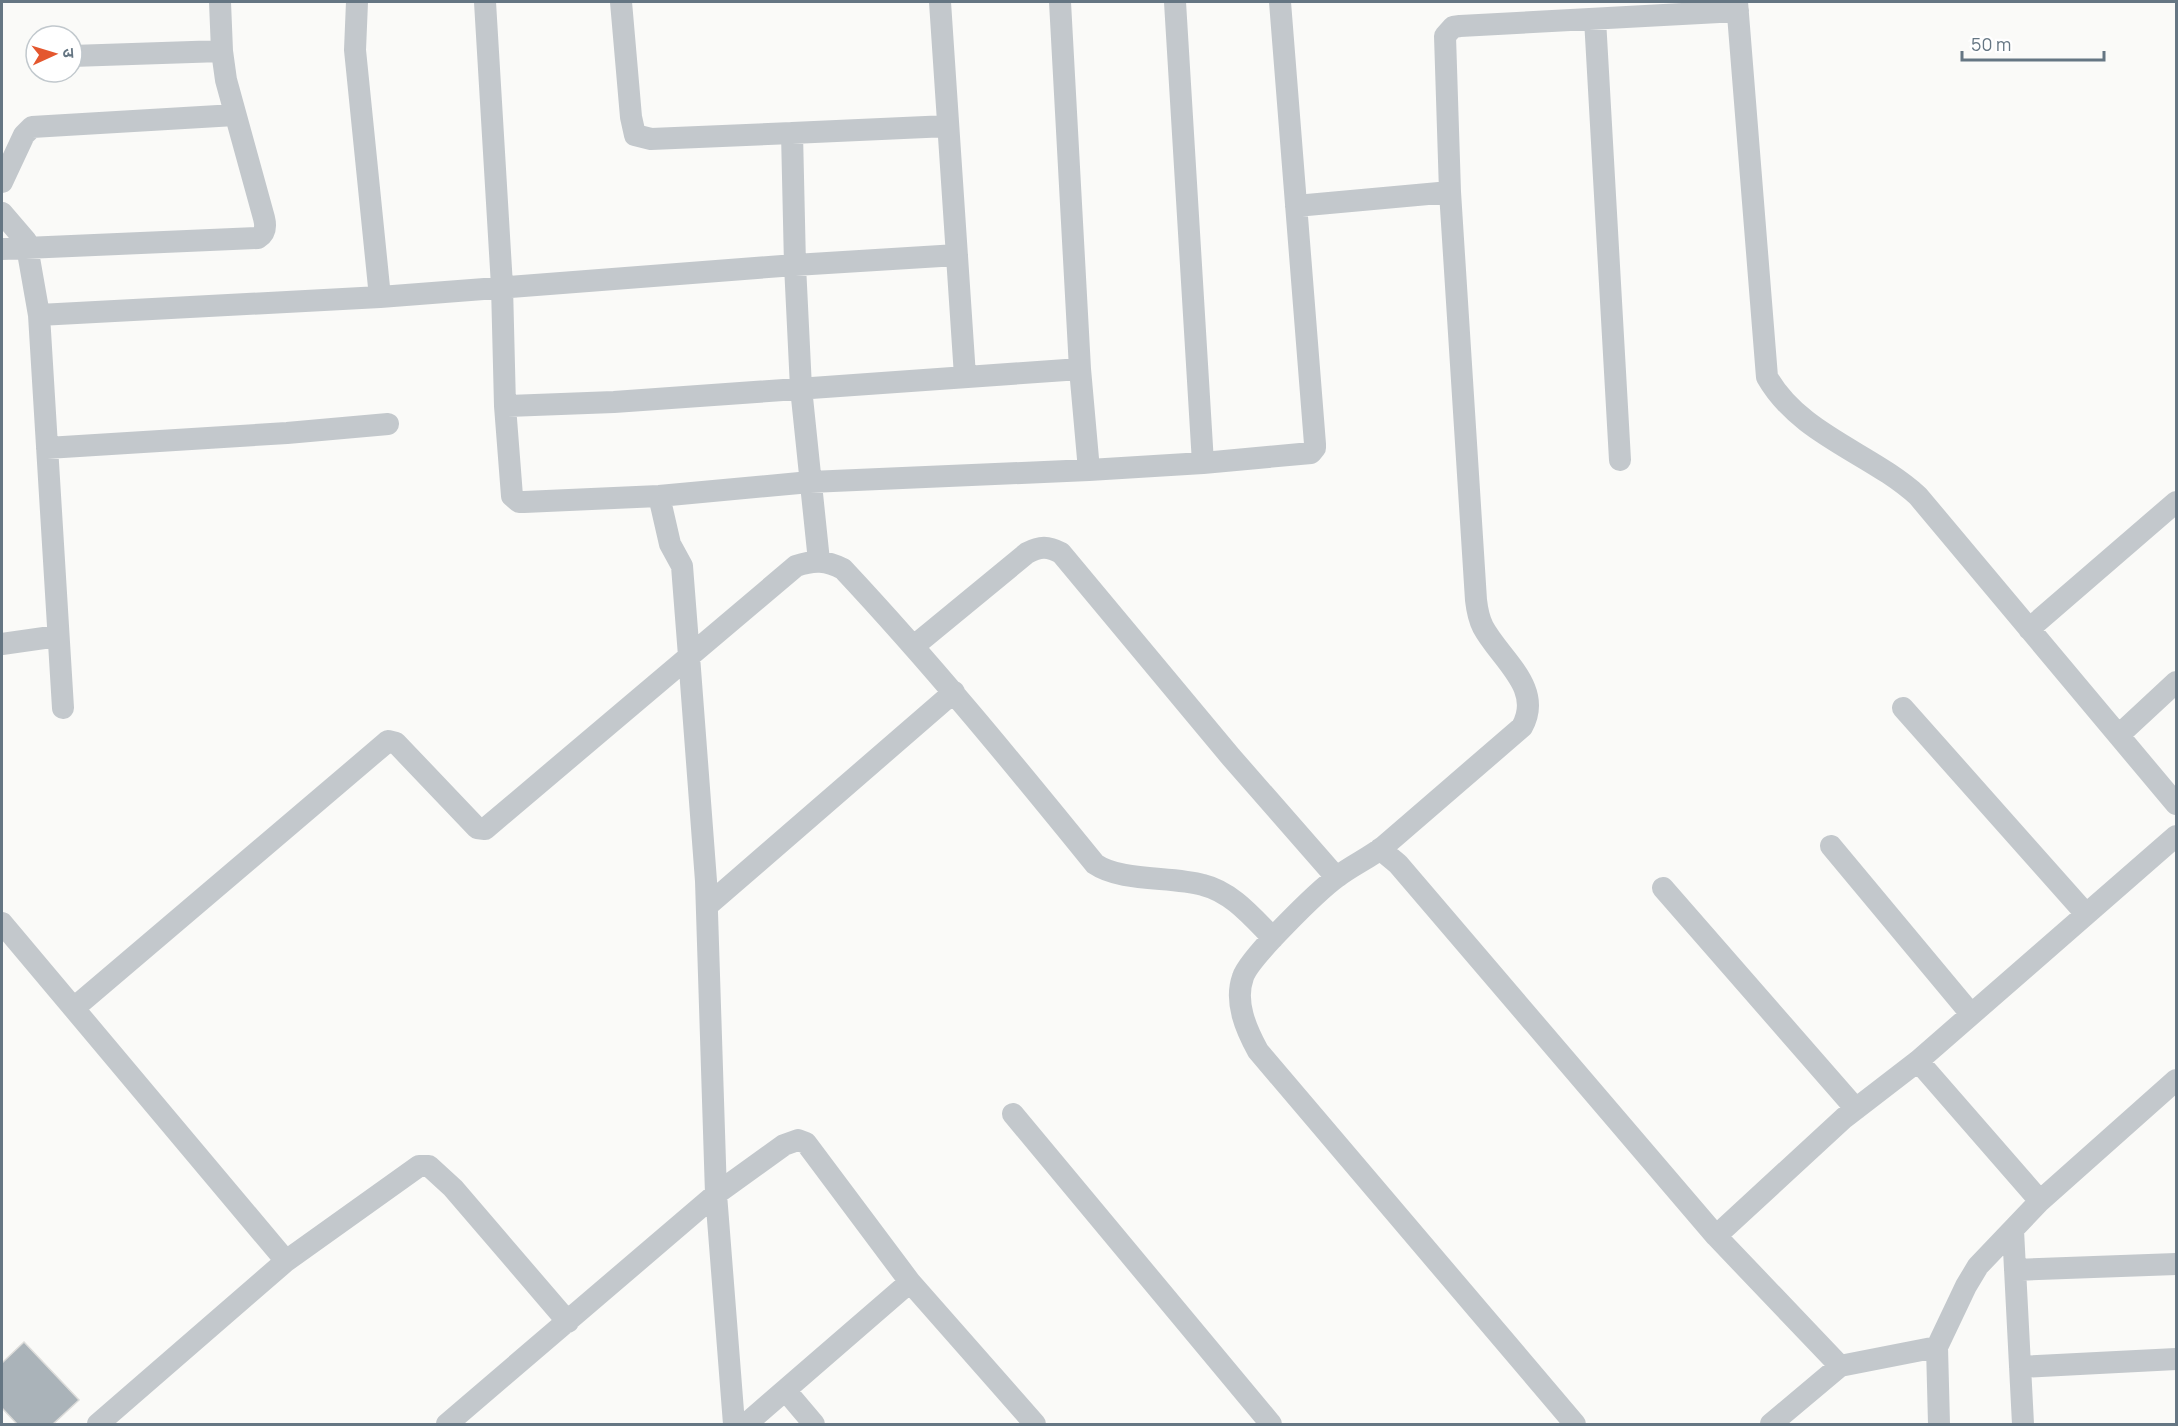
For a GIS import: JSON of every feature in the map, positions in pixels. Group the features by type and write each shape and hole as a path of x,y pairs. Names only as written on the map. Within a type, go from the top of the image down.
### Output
{"street":[{"path":"2,249 261,237 265,231 265,225 226,80 220,2"},
{"path":"357,2 356,50 380,297"},
{"path":"485,2 502,286 505,406 512,496 524,502 659,496 810,482 1089,470 1308,454 1315,448 1280,2"},
{"path":"621,2 631,117 636,135 651,139 948,126"},
{"path":"940,2 965,376"},
{"path":"1060,2 1080,369 1089,470"},
{"path":"1175,2 1203,463"},
{"path":"1575,1425 1258,1051 1243,1018 1240,1002 1243,975 1273,938 1336,877 1380,849 1522,727 1529,709 1527,693 1484,627 1476,600 1450,192 1445,36 1448,31 1460,26 1595,19 1738,6 1767,377 1771,385 1803,419 1896,478 1918,496 2176,804"},
{"path":"1595,19 1620,460"},
{"path":"84,57 222,51"},
{"path":"2,182 24,135 32,127 235,115"},
{"path":"792,133 801,388 819,561"},
{"path":"1296,206 1450,192"},
{"path":"2,213 23,236 28,248 39,315 63,708"},
{"path":"39,315 380,297 502,286 957,255"},
{"path":"505,406 614,402 1080,369"},
{"path":"47,448 287,433 388,424"},
{"path":"659,496 670,544 682,566 707,906 716,1194 734,1425"},
{"path":"2029,629 2176,502"},
{"path":"914,646 1027,553 1036,548 1054,549 1060,553 1224,749 1336,877"},
{"path":"74,1008 388,741 396,743 477,828 485,829 796,566 819,561 843,569 914,646 1095,864 1111,873 1178,880 1212,888 1233,900 1273,938"},
{"path":"2,644 58,636"},
{"path":"2119,735 2176,682"},
{"path":"707,906 954,692"},
{"path":"1903,708 2086,914"},
{"path":"1716,1236 1856,1109 1918,1061 2176,837"},
{"path":"1831,846 1971,1014"},
{"path":"1380,849 1398,864 1716,1236 1840,1366"},
{"path":"1663,888 1856,1109"},
{"path":"2,923 286,1260"},
{"path":"1918,1061 2040,1202"},
{"path":"1939,1425 1937,1347 1978,1266 2040,1202 2176,1080"},
{"path":"1013,1114 1271,1425"},
{"path":"447,1425 716,1194 792,1141 806,1143 910,1282 1035,1425"},
{"path":"98,1425 286,1260 415,1167 426,1165 453,1188 568,1322"},
{"path":"2013,1230 2023,1425"},
{"path":"2015,1270 2176,1264"},
{"path":"746,1425 910,1282"},
{"path":"1771,1425 1840,1366 1937,1347"},
{"path":"2020,1367 2176,1359"},
{"path":"786,1391 813,1425"}],"building":[{"path":"24,1342 79,1400 53,1424 17,1424 2,1408 2,1363"}]}
